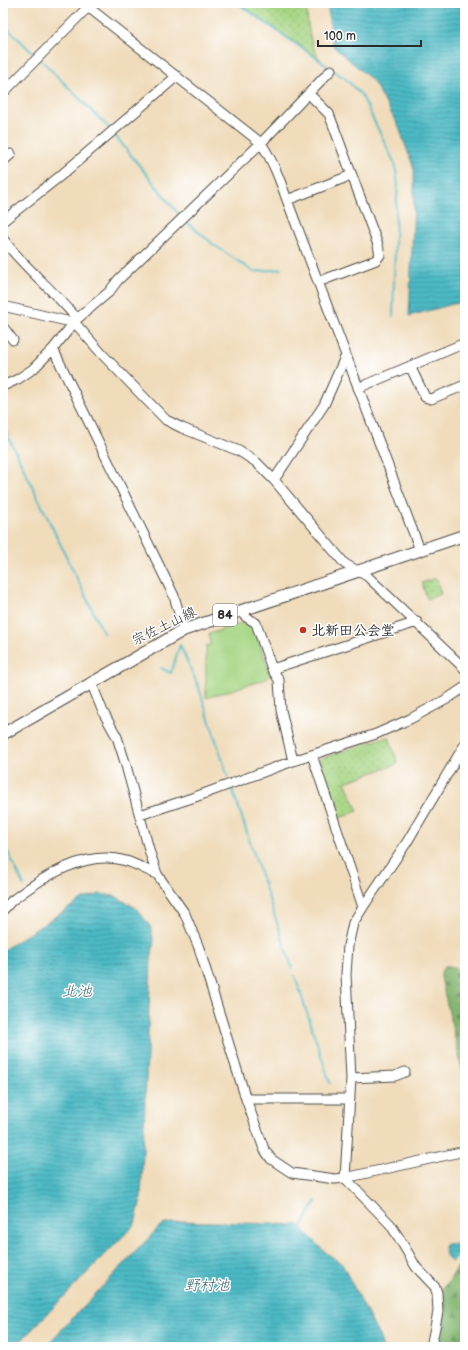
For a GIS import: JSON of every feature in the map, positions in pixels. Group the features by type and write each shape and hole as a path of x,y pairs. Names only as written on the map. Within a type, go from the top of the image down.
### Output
{"main road":[{"name":"宗佐土山線","path":"3,734 91,682 184,630 465,535"}],"street":[{"path":"3,93 88,4 261,143 272,161 420,550"},
{"path":"3,386 18,379 33,369 53,349 76,321 109,292 118,280 261,143 331,70"},
{"path":"3,221 53,181 177,76"},
{"path":"311,96 329,114 378,244 380,255 376,260 318,282"},
{"path":"3,160 11,154"},
{"path":"287,200 352,175"},
{"path":"3,239 24,263 66,304 76,321 102,354 166,420 218,442 248,456 256,462 274,480 345,564 367,576 465,669"},
{"path":"3,306 76,321"},
{"path":"3,327 13,340"},
{"path":"358,388 465,342"},
{"path":"53,349 174,596 184,630"},
{"path":"274,480 324,405 346,355"},
{"path":"410,366 425,397 431,399 465,385"},
{"path":"243,610 246,617 256,623 272,669 279,680 281,710 293,761"},
{"path":"272,669 417,622"},
{"path":"91,682 103,712 117,736 157,874 190,923 246,1099 264,1149 271,1159 292,1173 335,1179 465,1151"},
{"path":"140,815 195,797 293,761 376,734 410,719 447,699 465,687"},
{"path":"431,1347 438,1312 437,1293 435,1287 416,1268 390,1224 345,1178 351,1078 346,974 348,946 353,923 407,842 465,744"},
{"path":"312,755 363,907"},
{"path":"3,910 11,901 66,866 96,858 106,857 126,861 157,874"},
{"path":"351,1078 395,1076 405,1072"},
{"path":"246,1099 350,1099"}],"green space":[{"path":"238,3 306,3 311,40 313,47 321,60"},
{"path":"436,578 441,594 427,599 422,583"},
{"path":"243,623 255,629 270,675 266,679 206,698 206,646 210,645 209,634"},
{"path":"389,737 398,764 345,782 358,811 337,819 318,762 320,759"},
{"path":"445,966 455,968 461,979 465,977 465,1082 441,978 441,972"},
{"path":"465,1259 465,1347 435,1347 442,1311 441,1289 448,1282 461,1262"}],"water":[{"path":"327,3 465,3 465,301 409,316 414,169 398,125 372,80 333,46"},
{"name":"北池","path":"100,894 115,896 136,908 150,926 154,941 151,961 141,1199 135,1224 15,1347 3,1347 3,950 83,899"},
{"name":"野村池","path":"182,1221 299,1225 324,1251 342,1264 379,1336 383,1347 45,1347 161,1225"},
{"path":"465,1242 465,1253 452,1262 450,1261 446,1255 444,1246 446,1244"}],"waterway":[{"path":"237,3 329,67"},
{"path":"3,24 35,55"},
{"path":"40,59 111,130"},
{"path":"333,70 346,79 362,96 395,164 398,185 393,316"},
{"path":"113,133 181,217"},
{"path":"184,220 214,245 254,272 281,269"},
{"path":"3,426 104,634"},
{"path":"161,668 171,673 180,645 199,688 228,777"},
{"path":"232,788 292,968"},
{"path":"3,842 24,886"},
{"path":"295,976 330,1083"},
{"path":"301,1229 316,1201"}],"place":[{"name":"北新田公会堂","path":"303,630"}]}
